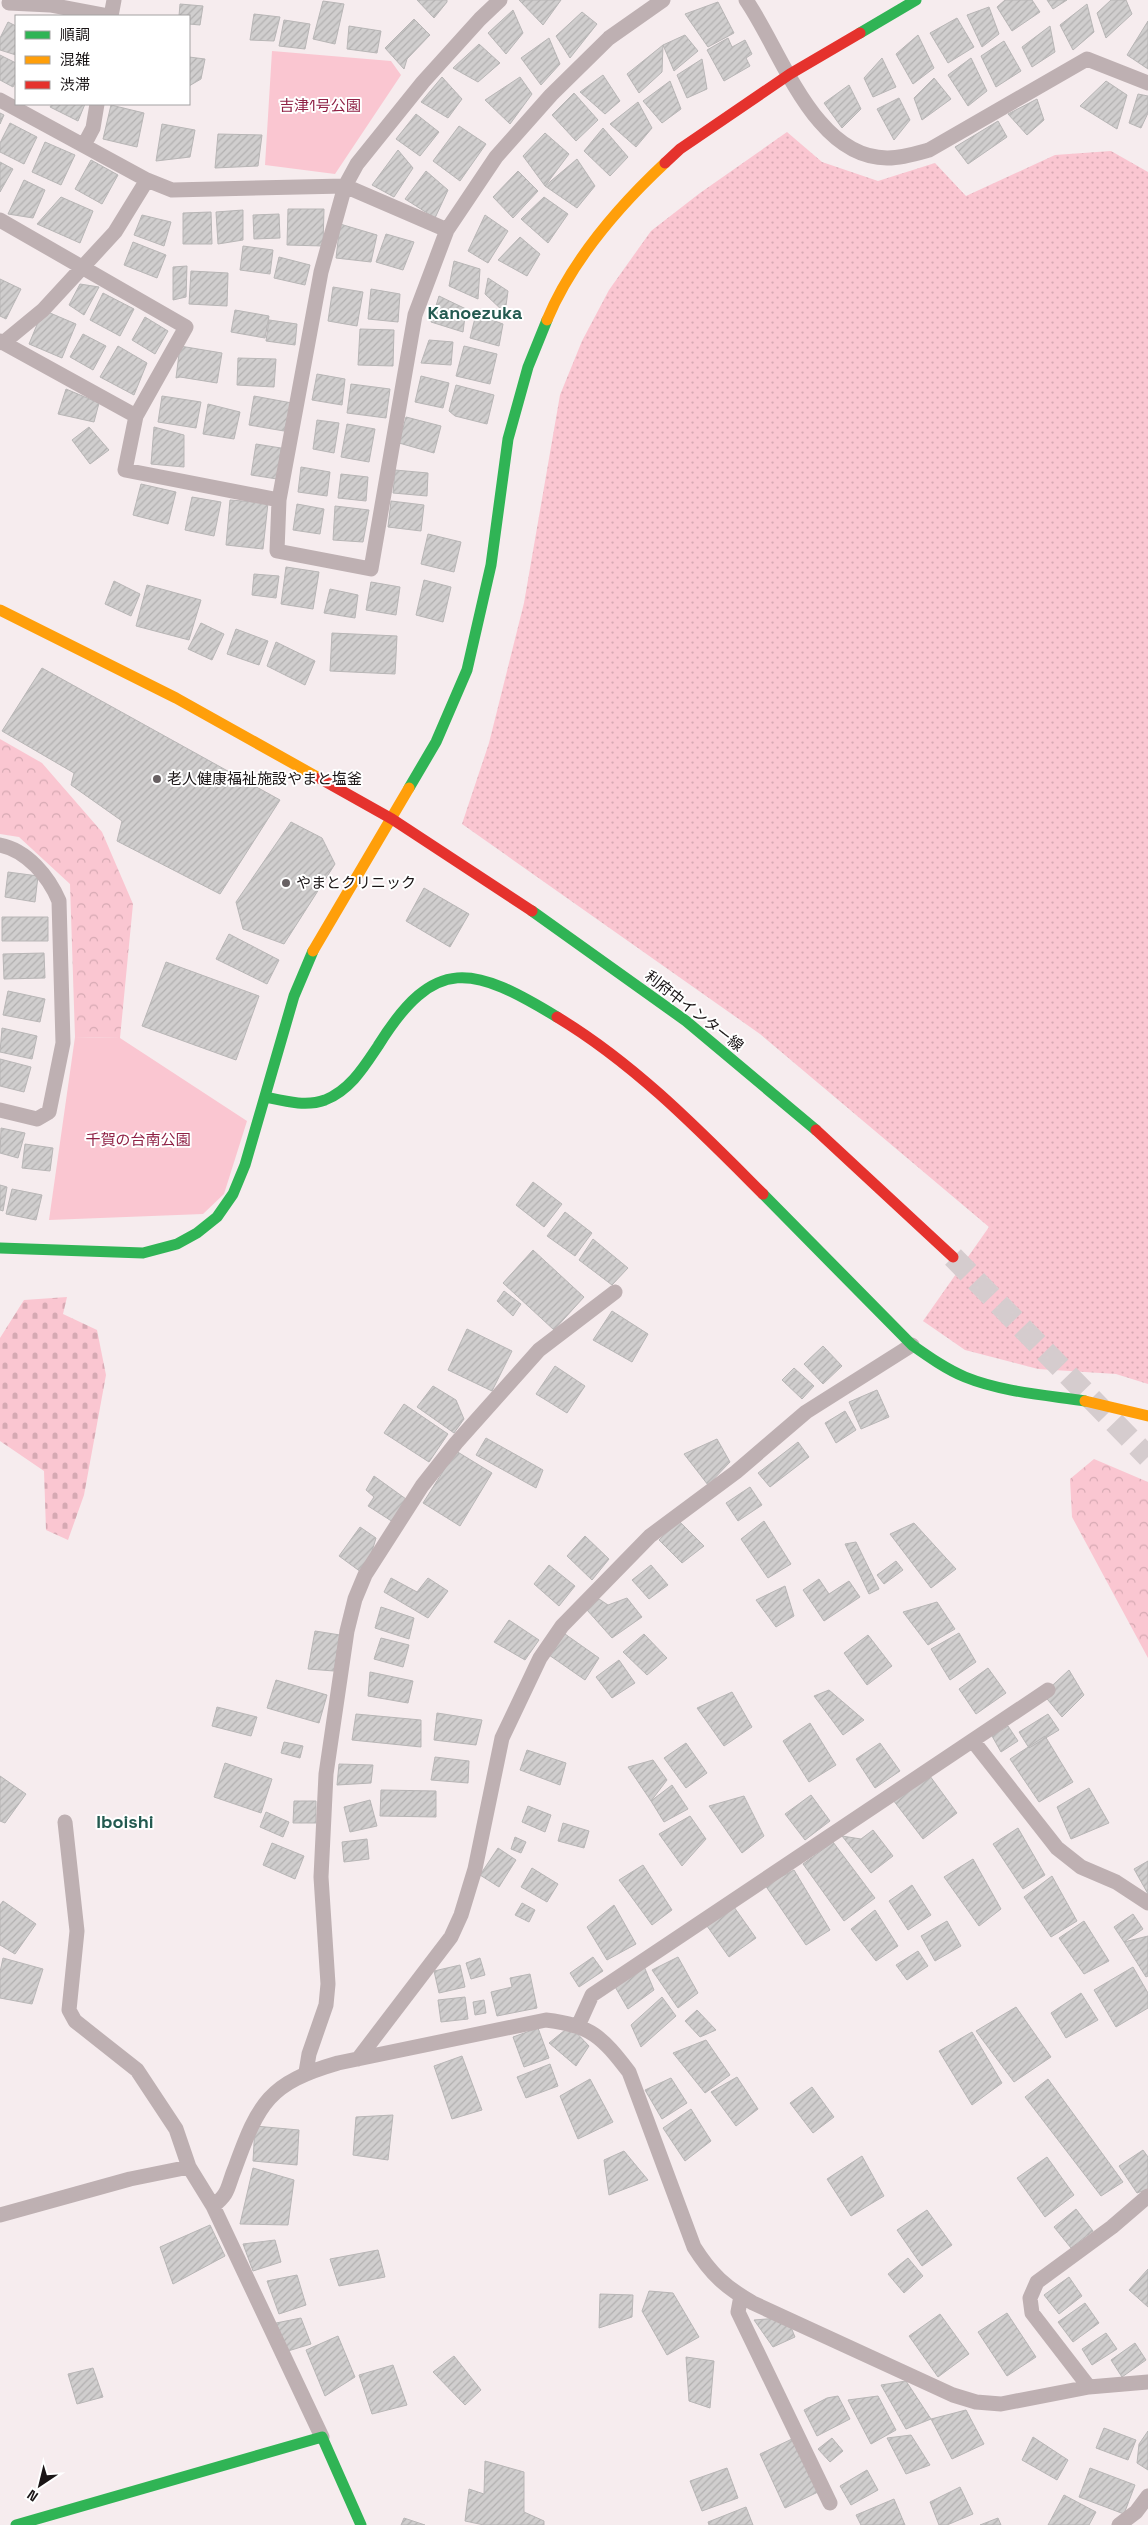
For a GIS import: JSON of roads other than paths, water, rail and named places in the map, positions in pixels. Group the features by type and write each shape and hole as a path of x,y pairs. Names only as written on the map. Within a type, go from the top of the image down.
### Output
{"street":[{"path":"110,15 114,0"},
{"path":"500,0 480,19 423,82 357,164 345,186 321,272 279,500 277,552 371,569 415,315 447,230 496,157 551,95 609,38 663,0"},
{"path":"746,0 816,118 843,144 862,154 886,158 908,156 929,150 1087,59 1148,83"},
{"path":"0,1248 143,1253 177,1244 197,1233 217,1217 233,1194 245,1165 294,996 306,966 322,933 392,819 436,742 467,670 491,565 508,439 528,367 555,301 581,257 641,185 680,149 790,74 916,0"},
{"path":"9,3 50,2 106,15"},
{"path":"0,100 148,180 172,190 345,186 447,230"},
{"path":"84,145 93,128 97,105"},
{"path":"136,416 2,342 43,310 115,232 148,180"},
{"path":"0,220 83,266 186,327 136,416 125,470 279,500"},
{"name":"利府中インター線","path":"0,610 176,698 392,819 508,894 686,1021 822,1135 954,1257"},
{"path":"0,845 9,847 26,858 51,883 59,901 63,1043 50,1112 37,1119 0,1110"},
{"path":"265,1097 279,1101 309,1103 332,1096 348,1087 363,1071 391,1025 421,992 439,981 458,978 486,981 520,995 568,1023 608,1050 645,1080 678,1109 786,1215 912,1345 957,1373 982,1383 1120,1407 1148,1416"},
{"path":"306,2072 309,2054 326,2005 328,1984 321,1877 326,1774 347,1631 355,1599 370,1567 422,1486 456,1443 539,1350 615,1292"},
{"path":"358,2059 450,1937 461,1915 475,1869 502,1738 540,1658 562,1626 650,1536 736,1472 806,1412 912,1345"},
{"path":"578,2026 592,1995 1048,1690"},
{"path":"973,1741 1057,1848 1081,1866 1116,1882 1148,1903"},
{"path":"65,1822 77,1931 69,2010 75,2021 141,2075 176,2129 189,2167 213,2206 322,2437 361,2525"},
{"path":"213,2206 225,2197 250,2124 266,2100 306,2072 358,2059 546,2020 578,2026 595,2034 613,2051 629,2072 694,2247 709,2270 729,2290 953,2395 976,2402 1001,2404 1089,2387 1148,2382"},
{"path":"0,2215 130,2179 189,2167"},
{"path":"1089,2387 1032,2313 1030,2298 1038,2282 1112,2227 1148,2196"},
{"path":"741,2296 738,2312 830,2503"},
{"path":"16,2525 322,2437"},
{"path":"1120,2525 1136,2512 1148,2496"}],"tunnel":[{"path":"953,1257 1148,1457"}],"place":[{"name":"老人健康福祉施設やまと塩釜","path":"157,779"},
{"name":"やまとクリニック","path":"286,883"}],"district":[{"name":"Kanoezuka","path":"475,313"},
{"name":"Iboishi","path":"125,1822"}],"park label":[{"name":"吉津1号公園","path":"320,106"},
{"name":"千賀の台南公園","path":"138,1140"}]}
